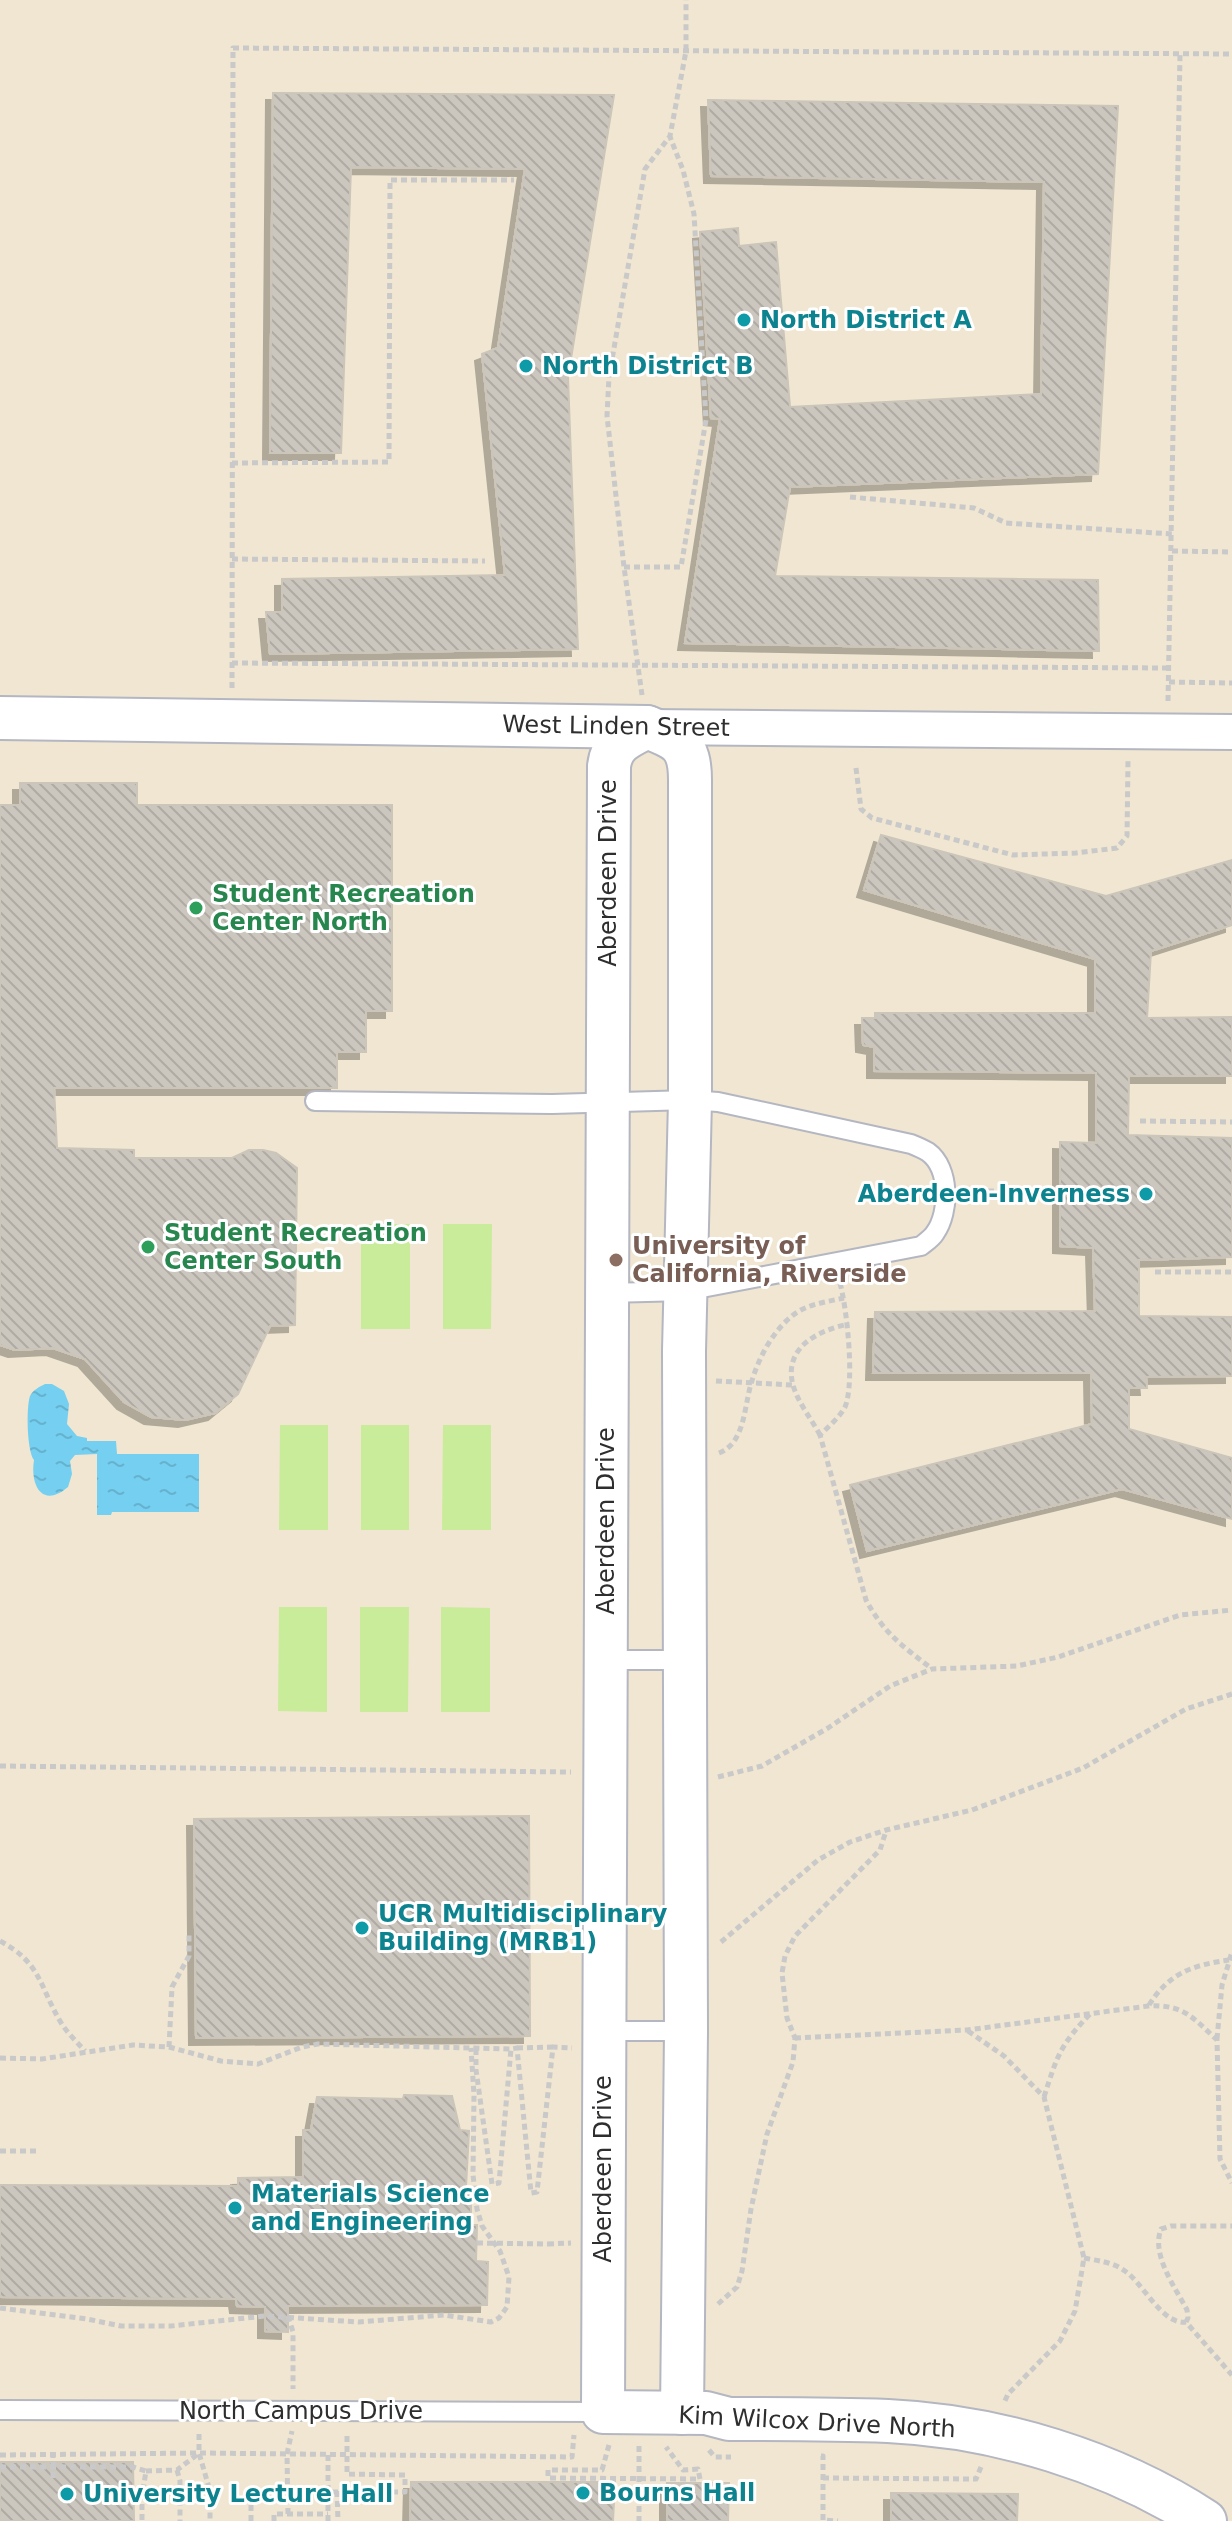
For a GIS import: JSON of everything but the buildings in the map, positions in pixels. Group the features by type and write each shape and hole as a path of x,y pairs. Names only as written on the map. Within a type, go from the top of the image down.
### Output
{"street":[{"name":"West Linden Street","path":"0,718 1232,732"},
{"path":"647,727 674,738 686,750 690,767 686,2031 673,2428"},
{"name":"Aberdeen Drive","path":"606,2428 591,2040 606,1772 609,766 611,752 626,738 647,727"},
{"name":"Kim Wilcox Drive North","path":"606,2428 673,2428 706,2413 729,2419 891,2421 982,2432 1071,2457 1181,2505 1205,2521"}],"lane":[{"path":"315,1101 718,1102 911,1144 930,1153 941,1167 946,1193 942,1216 936,1233 921,1246 686,1291 607,1293"},
{"path":"605,1660 686,1660"},
{"path":"591,2040 686,2031"},
{"name":"North Campus Drive","path":"0,2410 292,2411 606,2428"}],"path":[{"path":"647,727 624,567 607,416 609,377 645,169 670,136 686,51 686,0"},
{"path":"232,721 233,48 1232,54"},
{"path":"1167,713 1180,54"},
{"path":"624,567 681,567 706,420 694,214 683,170 670,136"},
{"path":"232,463 389,462 390,180 514,180"},
{"path":"850,497 974,508 1006,523 1172,534"},
{"path":"1172,551 1232,552"},
{"path":"232,559 485,561"},
{"path":"232,663 1170,668"},
{"path":"1169,682 1232,683"},
{"path":"856,768 861,809 872,818 1013,855 1076,853 1117,848 1127,836 1128,758"},
{"path":"1140,1121 1232,1122"},
{"path":"978,1191 1048,1191"},
{"path":"820,1435 845,1407 848,1394 849,1324 834,1263"},
{"path":"1155,1272 1232,1272"},
{"path":"710,1456 725,1451 736,1439 751,1382 765,1350 793,1315 809,1306 844,1298"},
{"path":"849,1324 826,1329 806,1340 796,1352 792,1367 793,1385 820,1435 866,1600 879,1623 898,1643 932,1669"},
{"path":"711,1381 793,1385"},
{"path":"686,1776 722,1777 762,1766 828,1728 890,1686 932,1669 1017,1666 1058,1657 1180,1615 1232,1610"},
{"path":"718,1944 818,1860 850,1842 886,1830 972,1810 1083,1768 1186,1709 1232,1694"},
{"path":"0,1766 606,1772"},
{"path":"710,2312 737,2287 767,2134 793,2062 795,2038 787,2018 782,1973 785,1956 795,1936 880,1850 886,1830"},
{"path":"169,2047 172,1987 189,1956 189,1932"},
{"path":"0,1941 21,1952 31,1963 61,2022 86,2052"},
{"path":"1232,1952 1222,1985 1217,2040 1220,2159 1232,2183"},
{"path":"1148,2006 1159,1989 1194,1965 1229,1960"},
{"path":"795,2038 967,2030 1165,2005 1192,2016 1217,2040"},
{"path":"1044,2097 1058,2053 1067,2038 1091,2013"},
{"path":"967,2030 1004,2056 1044,2097 1084,2258 1075,2311 1060,2341 1008,2394 1002,2407"},
{"path":"0,2058 42,2059 133,2045 169,2047 221,2061 258,2064 318,2044 514,2048 553,2047 591,2040"},
{"path":"514,2048 531,2193 537,2192 553,2047"},
{"path":"473,2048 492,2184 499,2183 514,2048"},
{"path":"0,2308 121,2326 171,2326 265,2316 359,2322 444,2315 491,2322 499,2318 507,2307 509,2277 506,2263 482,2226 477,2209 473,2175 473,2048"},
{"path":"0,2151 38,2151"},
{"path":"1186,2322 1187,2310 1159,2253 1161,2229 1171,2226 1232,2226"},
{"path":"477,2243 578,2243"},
{"path":"1084,2258 1114,2264 1129,2273 1169,2317 1180,2323 1186,2322"},
{"path":"288,2316 293,2332 292,2411"},
{"path":"1186,2322 1232,2375"},
{"path":"606,2428 602,2470 548,2470 548,2478 700,2479 698,2469 683,2470 673,2428"},
{"path":"199,2433 199,2453 210,2491 210,2520 219,2521"},
{"path":"251,2521 251,2492 405,2492 405,2475 347,2474 347,2433"},
{"path":"288,2514 287,2454 292,2434"},
{"path":"639,2443 639,2521"},
{"path":"0,2455 199,2453 572,2457 575,2444"},
{"path":"0,2467 177,2470 199,2453"},
{"path":"53,2455 53,2478"},
{"path":"274,2521 274,2514 328,2517 328,2455"},
{"path":"838,2521 823,2520 823,2478 976,2479 980,2467 994,2470"},
{"path":"177,2470 180,2521"},
{"path":"142,2521 146,2471"},
{"path":"337,2491 338,2521"}],"shaded area":[{"name":"University of California, Riverside","path":"0,0 1232,0 1232,2521 0,2521"}],"green space":[{"path":"361,1224 410,1224 410,1329 361,1329"},
{"path":"443,1224 492,1224 491,1329 443,1329"},
{"path":"280,1425 328,1425 328,1530 279,1530"},
{"path":"361,1425 409,1425 409,1530 361,1530"},
{"path":"443,1425 491,1425 491,1530 442,1530"},
{"path":"279,1607 327,1607 327,1712 278,1711"},
{"path":"360,1607 409,1607 408,1712 360,1712"},
{"path":"441,1607 490,1608 490,1712 441,1712"}],"water":[{"path":"45,1384 52,1384 64,1391 69,1404 67,1424 77,1436 87,1438 87,1441 116,1441 117,1454 199,1454 199,1512 112,1512 111,1515 97,1515 97,1454 75,1455 70,1461 72,1474 68,1487 59,1493 51,1496 40,1491 34,1478 28,1410 31,1394"}],"place":[{"name":"North District A","path":"744,320"},
{"name":"North District B","path":"526,366"},
{"name":"Student Recreation Center North","path":"196,908"},
{"name":"Aberdeen-Inverness","path":"1146,1194"},
{"name":"Student Recreation Center South","path":"148,1247"},
{"name":"University of California, Riverside","path":"616,1260"},
{"name":"UCR Multidisciplinary Building (MRB1)","path":"362,1928"},
{"name":"Materials Science and Engineering","path":"235,2208"},
{"name":"Bourns Hall","path":"583,2493"},
{"name":"University Lecture Hall","path":"67,2494"}]}
